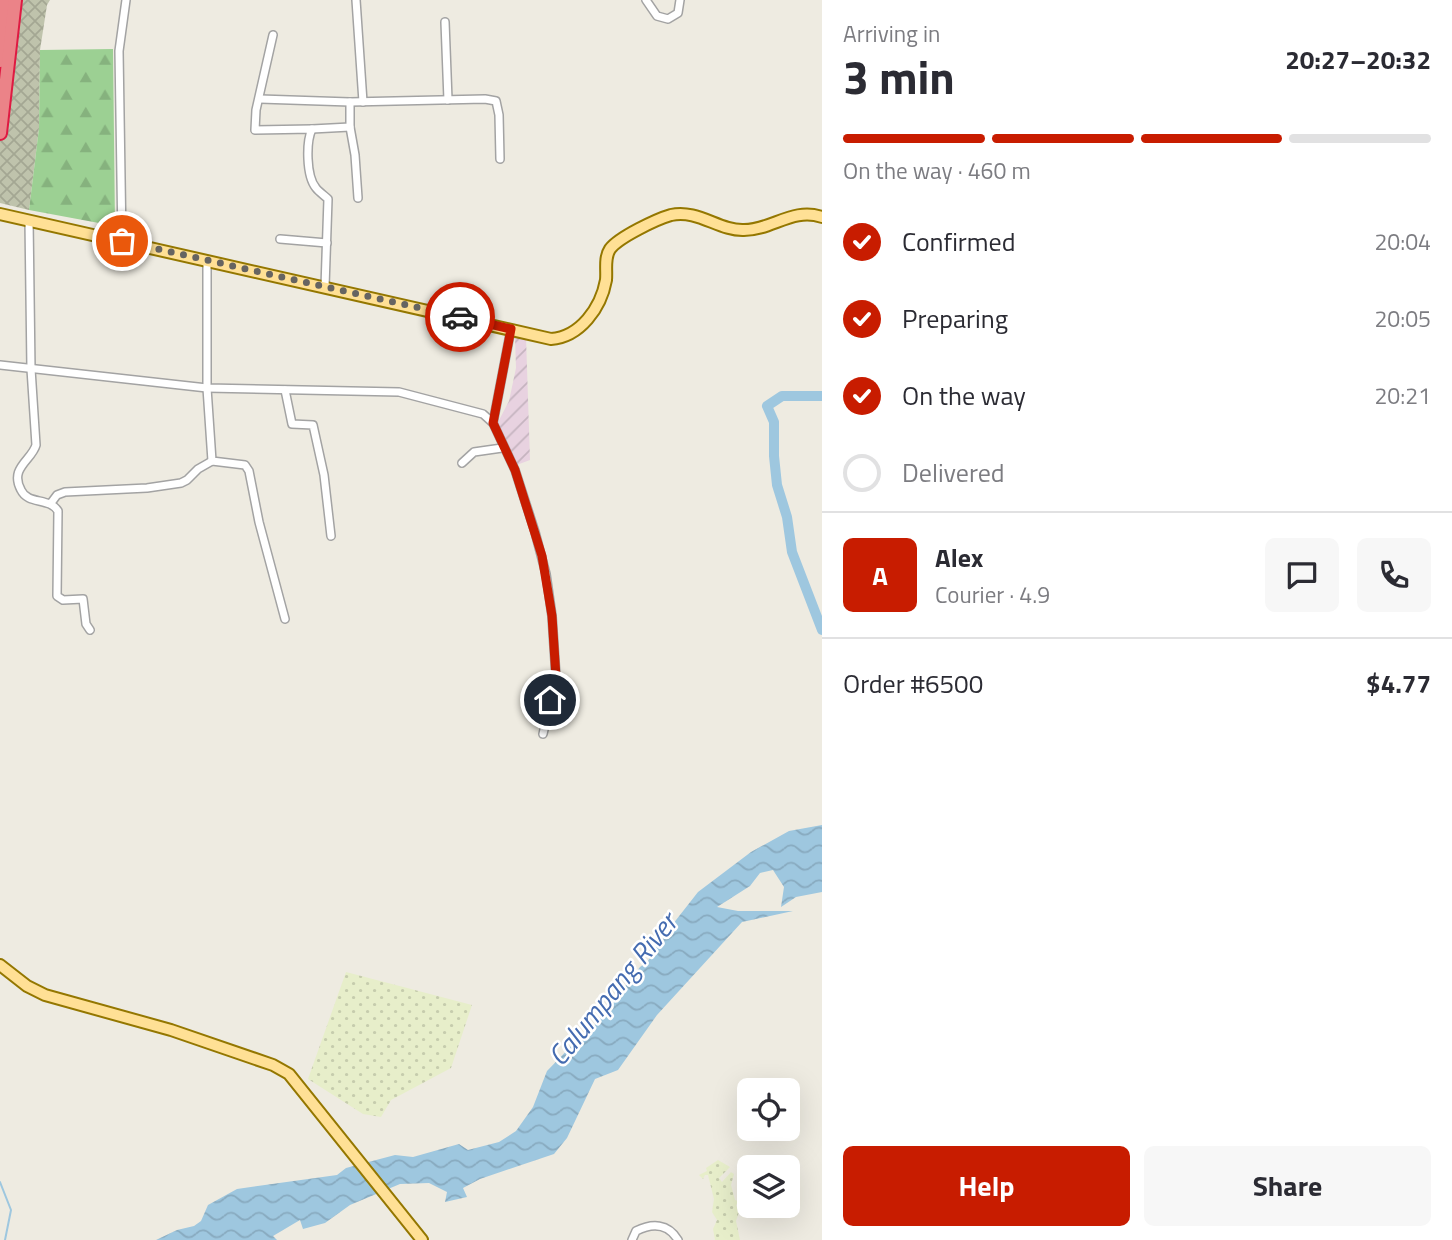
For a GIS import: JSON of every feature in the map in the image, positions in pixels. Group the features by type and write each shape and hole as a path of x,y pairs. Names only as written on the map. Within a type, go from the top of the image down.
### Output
{"highway":[{"path":"0,61 6,0"},
{"path":"0,133 15,0"}],"main road":[{"path":"0,214 551,339 574,332 591,314 604,286 607,254 611,248 621,240 670,216 699,216 733,230 760,228 797,214 822,217"},
{"path":"0,965 27,986 45,995 172,1030 289,1073 422,1240"}],"street":[{"path":"122,241 118,51 125,0"},
{"path":"356,0 363,102"},
{"path":"646,0 657,16 668,19 678,13 680,0"},
{"path":"445,22 448,100"},
{"path":"273,34 255,130 350,127"},
{"path":"260,99 350,102 496,101 500,159"},
{"path":"350,102 358,198"},
{"path":"312,129 307,140 314,187 328,199 325,287"},
{"path":"29,220 31,369 36,445 22,463 18,481 20,489 29,498 51,503 59,516 57,596 60,600 83,599 86,624 90,630"},
{"path":"279,239 327,243"},
{"path":"207,260 207,388 212,461"},
{"path":"493,423 511,329"},
{"path":"0,365 207,388 399,392 483,414 493,423 502,448 515,470 539,544 552,616 556,677 543,734"},
{"path":"285,390 292,424 313,425 324,475 331,536"},
{"path":"462,463 474,452 502,448"},
{"path":"51,503 57,495 65,492 147,488 185,482 198,468 212,461 247,467 285,619"},
{"path":"632,1240 636,1231 647,1225 656,1225 673,1232 678,1240"}],"shaded area":[{"path":"0,0 50,0 40,50 39,128 29,210 0,203"},
{"path":"515,337 526,337 530,460 514,466 496,426 509,401 516,368"},
{"path":"346,972 472,1005 451,1068 391,1100 381,1117 363,1114 308,1079"},
{"path":"718,1160 730,1167 719,1178 722,1182 731,1172 734,1174 731,1185 737,1201 736,1221 740,1240 715,1240 713,1229 717,1220 712,1212 714,1199 708,1175 703,1179 699,1175 707,1171 706,1168"}],"green space":[{"path":"113,49 115,226 29,210 39,128 40,50"}],"water":[{"path":"822,825 822,892 796,897 781,907 784,887 773,870 760,873 750,886 717,907 738,911 793,911 742,922 657,1015 618,1070 595,1079 567,1138 554,1154 480,1179 463,1188 467,1197 445,1202 447,1192 429,1183 400,1184 350,1205 325,1223 303,1229 300,1220 273,1236 277,1240 156,1240 177,1230 194,1226 201,1221 208,1205 237,1189 337,1175 346,1168 395,1155 413,1157 459,1144 468,1150 499,1142 516,1131 533,1107 547,1071 596,1024 640,967 648,961 658,943 698,892 751,852 789,831"}],"waterway":[{"path":"822,396 782,396 767,406 774,422 777,485 787,517 792,552 822,630"},
{"path":"0,1182 11,1210 5,1240"}],"way so far":[{"path":"122,241 460,317"}],"route":[{"path":"460,317 511,329 493,423 504,452 515,470 546,575 556,677 550,700"}],"water label":[{"name":"Calumpang River","path":"612,989"}]}
